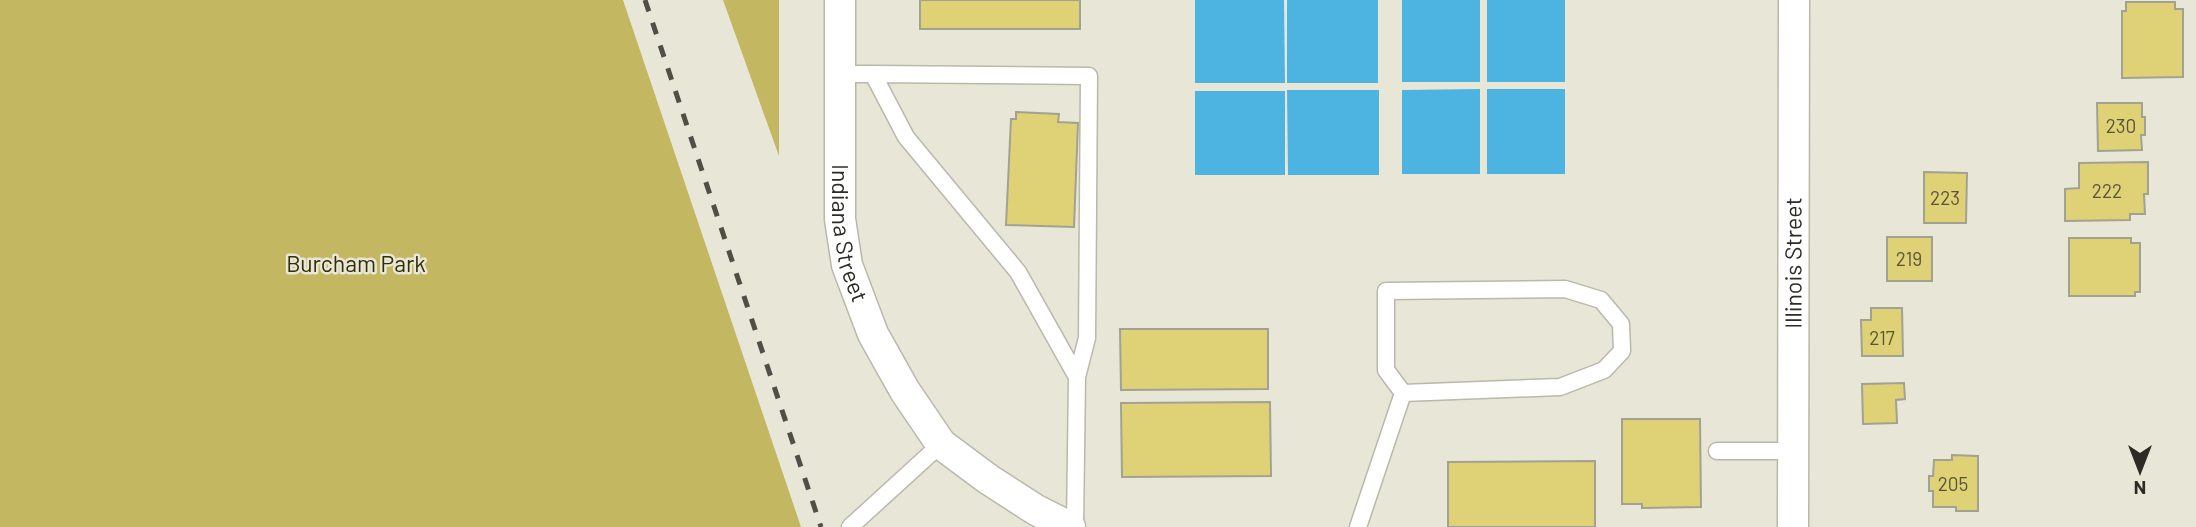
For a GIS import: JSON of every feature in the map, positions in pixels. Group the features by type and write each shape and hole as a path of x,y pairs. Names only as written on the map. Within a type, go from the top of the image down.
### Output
{"street":[{"name":"Indiana Street","path":"840,0 840,219 847,265 873,334 905,391 941,444 988,479 1037,510 1073,527"},
{"name":"Illinois Street","path":"1793,527 1794,0"}],"lane":[{"path":"840,74 1089,76 1087,338 1077,377 1073,527"},
{"path":"873,74 906,137 1018,272 1077,377"},
{"path":"1565,289 1601,300 1621,324 1622,351 1604,370 1560,387 1403,393 1385,370 1385,291 1565,289"},
{"path":"1358,527 1403,393"},
{"path":"850,527 941,444"},
{"path":"1717,451 1793,452"}],"green space":[{"name":"Burcham Park","path":"0,0 623,0 801,527 0,527"},
{"path":"723,0 779,0 779,156"}],"water":[{"path":"1195,0 1284,0 1285,83 1195,83"},
{"path":"1287,0 1378,0 1378,83 1287,83"},
{"path":"1402,0 1480,0 1480,82 1402,82"},
{"path":"1487,0 1565,0 1565,82 1487,82"},
{"path":"1480,89 1480,174 1402,174 1402,90"},
{"path":"1487,89 1565,89 1565,174 1487,174"},
{"path":"1287,90 1379,90 1379,175 1288,175"},
{"path":"1195,91 1285,91 1285,175 1195,175"}],"building":[{"path":"920,0 1080,0 1080,29 920,29"},
{"path":"2126,2 2175,2 2175,9 2183,9 2183,77 2122,78 2122,11 2126,11"},
{"path":"2097,103 2142,103 2145,135 2141,135 2142,150 2098,151"},
{"path":"1016,112 1059,114 1058,122 1078,123 1074,227 1006,225 1011,119 1016,119"},
{"path":"2148,162 2148,194 2144,194 2145,214 2130,214 2130,220 2065,221 2065,189 2079,188 2079,163"},
{"path":"1924,172 1967,173 1966,223 1924,223"},
{"path":"1887,237 1932,237 1932,281 1887,281"},
{"path":"2069,238 2131,238 2131,243 2140,243 2140,292 2135,292 2135,296 2069,296"},
{"path":"1871,308 1902,308 1903,356 1862,356 1861,320 1871,320"},
{"path":"1120,329 1268,329 1268,389 1121,390"},
{"path":"1904,383 1905,399 1896,400 1897,423 1863,424 1862,384"},
{"path":"1270,402 1271,476 1122,477 1121,403"},
{"path":"1622,419 1700,419 1701,507 1642,508 1642,504 1622,504"},
{"path":"1952,455 1978,456 1978,511 1933,507 1929,476 1933,476 1934,460 1952,460"},
{"path":"1595,461 1595,527 1448,527 1448,462"}],"railway":[{"path":"645,0 821,527"}]}
